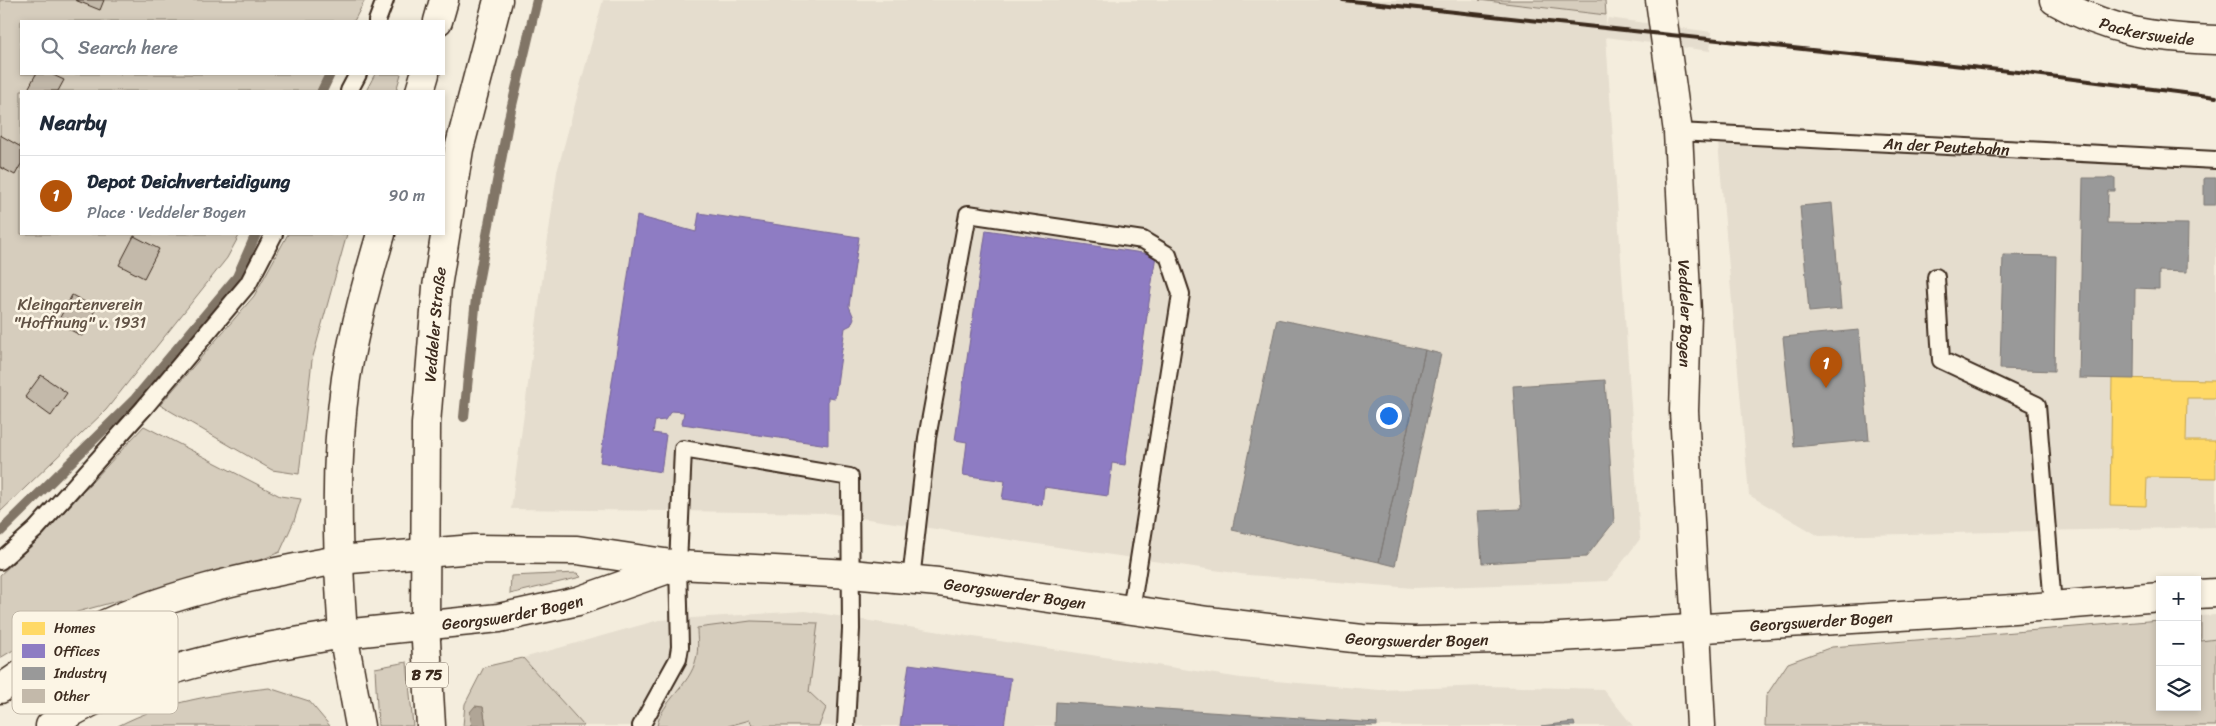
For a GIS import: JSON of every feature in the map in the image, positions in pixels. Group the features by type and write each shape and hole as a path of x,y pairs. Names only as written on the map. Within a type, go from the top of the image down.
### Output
{"main road":[{"path":"438,20 444,0"},
{"name":"Veddeler Straße","path":"424,624 426,424 437,287 459,149 498,0"},
{"name":"Veddeler Bogen","path":"1660,0 1678,132 1687,313 1684,412 1701,726"},
{"name":"Packersweide","path":"2054,0 2101,23 2138,34 2216,40"},
{"path":"420,90 424,75"},
{"path":"360,726 343,634 338,560 340,457 346,379 359,313 381,235"},
{"name":"Georgswerder Bogen","path":"139,611 164,600 287,569 338,560 425,551 493,548 577,550 678,566 851,574 911,580 1314,633 1414,641 1544,638 2053,606 2156,597"},
{"name":"Georgswerder Bogen","path":"178,668 267,647 343,634 424,624 499,618 578,601 678,566"},
{"path":"2201,594 2216,593"},
{"name":"B 75","path":"424,624 431,726"},
{"name":"Georgswerder Bogen","path":"0,689 12,681"},
{"name":"Georgswerder Bogen","path":"50,726 73,714"}],"lane":[{"path":"378,20 385,0"},
{"path":"350,90 357,75"},
{"name":"An der Peutebahn","path":"1678,132 2216,160"},
{"path":"911,580 927,438 968,214 1144,240 1168,255 1181,294 1131,610"},
{"path":"0,561 36,529 169,379 248,284 273,235"},
{"path":"1936,276 1941,360 2037,405 2053,606"},
{"path":"641,726 678,659 680,647 678,566 684,450 850,477 851,629 846,726"}],"shaded area":[{"path":"603,0 1479,0 1606,15 1606,25 1608,18 1712,32 1710,51 1606,37 1640,539 1608,581 1413,588 1248,575 827,513 511,509 557,172"},
{"path":"1718,143 2216,169 2216,527 1819,536 1749,495"},
{"path":"805,611 1241,678 1380,690 1486,686 1603,689 1633,726 584,726 523,658 659,620"},
{"path":"2216,615 2216,639 2201,641 2201,616"},
{"path":"475,706 483,707 486,726 472,726 470,712"}],"green space":[{"name":"Kleingartenverein \"Hoffnung\" v. 1931","path":"0,0 365,0 355,20 20,20 20,75 325,75 318,90 20,90 20,235 239,235 227,258 106,410 0,512"},
{"path":"1479,0 1605,0 1606,15"},
{"path":"374,75 401,75 396,90 367,90"},
{"path":"287,235 347,235 312,360 299,474 272,470 160,405 254,296"},
{"path":"144,426 280,496 301,499 294,521 280,552 246,566 81,611 12,611 12,651 0,658 0,575 39,539"},
{"path":"577,573 581,577 510,594 511,576"},
{"path":"2156,620 2156,711 2201,711 2201,641 2216,639 2216,726 1765,726 1766,696 1788,663 1832,647"},
{"path":"751,621 818,623 809,692 826,708 819,726 752,726 750,720 728,726 657,726 664,708 693,669 697,651 697,628"},
{"path":"523,658 584,726 486,726 483,707 470,712 472,726 463,726 465,704 484,667"},
{"path":"407,662 413,726 378,726 375,668"},
{"path":"269,688 309,701 330,726 118,726 144,714 178,714 178,704 230,693"}],"building: Homes":[{"path":"2112,378 2215,380 2215,398 2187,398 2186,441 2216,441 2216,478 2147,477 2146,506 2110,505"}],"building: Offices":[{"path":"699,213 859,237 849,306 854,318 851,325 845,328 835,398 828,397 828,445 682,424 684,412 671,411 665,420 655,421 653,433 666,435 661,472 600,462 637,216 696,232"},
{"path":"986,230 1156,255 1125,465 1112,463 1108,496 1044,487 1042,505 1002,499 1005,481 963,475 967,442 955,440"},
{"path":"909,664 1011,678 1004,726 900,726"}],"building: Industry":[{"path":"2083,178 2115,178 2115,191 2108,191 2107,223 2188,224 2187,272 2159,271 2159,289 2135,288 2134,379 2079,378"},
{"path":"2204,178 2216,178 2216,205 2204,205"},
{"path":"1832,203 1841,309 1809,312 1800,206"},
{"path":"2003,255 2056,256 2054,371 2000,369"},
{"path":"1277,319 1425,350 1379,562 1232,530"},
{"path":"1859,330 1869,440 1794,447 1783,337"},
{"path":"1425,350 1441,354 1395,566 1379,562"},
{"path":"1605,380 1614,522 1586,557 1482,563 1478,511 1521,509 1513,386"},
{"path":"1056,702 1377,723 1377,726 1055,726"},
{"path":"1574,722 1575,726 1541,726"}],"building: Other":[{"path":"75,0 104,0 100,10"},
{"path":"35,75 53,75 64,80 59,90 28,90"},
{"path":"0,135 20,146 20,166 15,175 0,167"},
{"path":"134,236 159,249 144,278 119,265"},
{"path":"72,295 96,308 82,336 57,323"},
{"path":"41,375 67,393 51,416 25,397"}],"waterway":[{"path":"464,417 477,288 509,118 537,0"},
{"path":"322,90 330,75"},
{"path":"0,532 135,399 237,277 256,235"}],"railway":[{"path":"1343,0 2018,72 2216,97"}],"place":[{"name":"Depot Deichverteidigung","path":"1826,388"}]}
